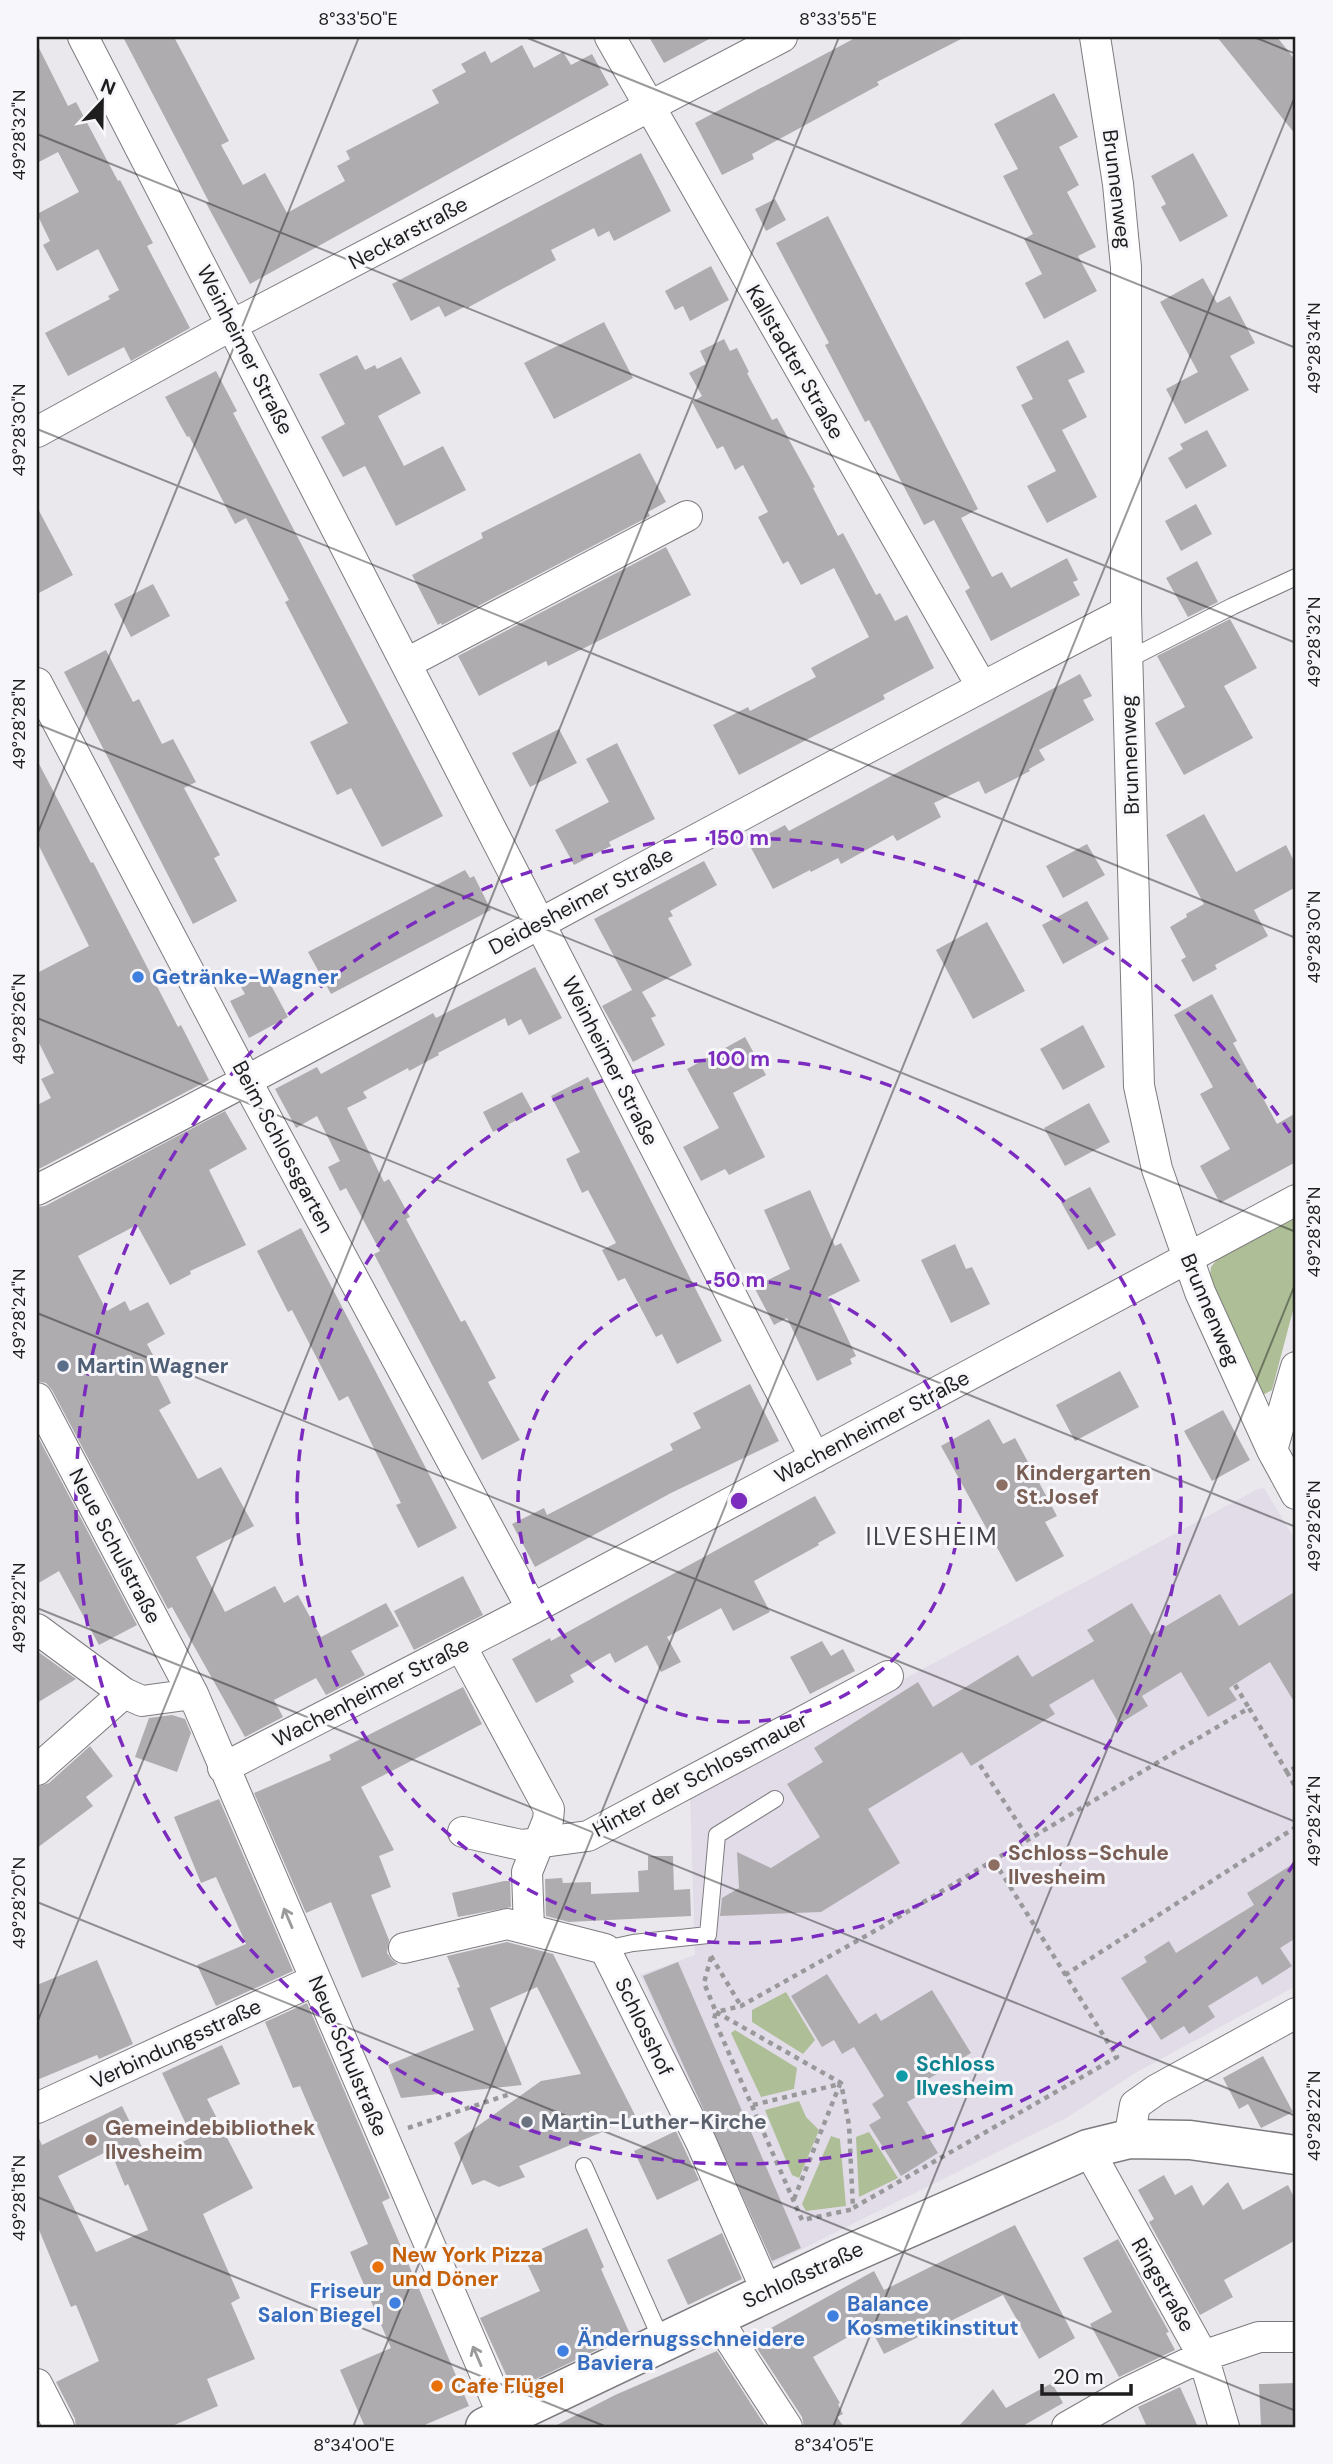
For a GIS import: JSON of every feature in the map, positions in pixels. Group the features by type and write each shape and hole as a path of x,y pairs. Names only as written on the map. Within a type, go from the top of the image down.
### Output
{"main road":[{"name":"Schloßstraße","path":"494,2423 715,2316 1087,2149 1129,2139 1189,2140 1296,2155"}],"street":[{"name":"Weinheimer Straße","path":"83,37 815,1458"},
{"name":"Kallstadter Straße","path":"610,37 982,687"},
{"name":"Neckarstraße","path":"37,432 232,325 782,37"},
{"name":"Brunnenweg","path":"1095,37 1118,184 1126,267 1126,612 1139,1086 1157,1168 1200,1292 1272,1450 1296,1494"},
{"path":"407,663 687,516"},
{"name":"Deidesheimer Straße","path":"37,1190 247,1082 538,924 1126,612"},
{"name":"Beim Schlossgarten","path":"37,683 247,1082 532,1609"},
{"name":"Wachenheimer Straße","path":"223,1768 532,1609 1296,1200"},
{"path":"1272,1450 1296,1367"},
{"name":"Neue Schulstraße","path":"37,1398 193,1694 315,1980 494,2423"},
{"path":"37,1629 124,1693 142,1701 193,1694"},
{"path":"461,1646 549,1809 548,1821 527,1872 529,1929"},
{"name":"Hinter der Schlossmauer","path":"463,1832 521,1845 588,1836 888,1676"},
{"path":"37,1770 124,1693"},
{"path":"404,1948 507,1924 605,1949"},
{"name":"Schlosshof","path":"605,1949 701,2143 767,2292"},
{"name":"Verbindungsstraße","path":"37,2108 315,1980"},
{"path":"1129,2139 1135,2105 1156,2090 1296,2014"},
{"name":"Ringstraße","path":"1087,2149 1203,2356 1224,2427"},
{"path":"715,2316 787,2427"},
{"path":"1067,2427 1128,2392 1203,2356 1259,2337 1296,2337"},
{"path":"37,2384 59,2427"}],"lane":[{"path":"1127,660 1296,577"},
{"path":"605,1949 633,1943 708,1936 717,1835 775,1799"},
{"path":"584,2166 662,2341"}],"path":[{"path":"1235,1685 1296,1788"},
{"path":"716,2012 741,2006 994,1861 1028,1838 1249,1708"},
{"path":"980,1765 1028,1838"},
{"path":"1287,1772 1296,1767"},
{"path":"1065,1975 1296,1827"},
{"path":"716,2012 714,2019 802,2220 853,2208 1117,2057 994,1861"},
{"path":"708,1936 711,1957 704,1983 716,2012 841,2083 849,2125 853,2208 858,2221"},
{"path":"711,1957 741,2006"},
{"path":"753,2105 841,2083"},
{"path":"793,2200 841,2083"},
{"path":"426,2122 510,2094"}],"shaded area":[{"name":"Schloss-Schule Ilvesheim","path":"1264,1488 1296,1541 1296,1986 1135,2073 1068,2117 768,2266 640,1975 695,1955 690,1794"}],"green space":[{"path":"1296,1217 1296,1299 1272,1390 1261,1396 1209,1284 1211,1267 1222,1253"},
{"path":"786,1992 815,2040 803,2054 752,2022 752,2010"},
{"path":"735,2030 797,2068 794,2089 761,2097 731,2033"},
{"path":"799,2101 806,2117 819,2130 799,2178 792,2175 765,2110"},
{"path":"869,2132 898,2178 859,2197 856,2137"},
{"path":"831,2136 840,2139 846,2206 806,2211 802,2204"}],"building":[{"path":"123,37 174,37 229,141 221,145 243,185 265,173 287,213 345,181 337,166 350,159 346,151 439,103 432,90 466,72 461,64 485,51 491,63 522,45 534,68 563,52 571,65 592,54 609,85 250,284"},
{"path":"649,37 713,37 664,63"},
{"path":"857,37 965,37 877,82 879,85 752,154 754,159 722,175 695,123"},
{"path":"1217,37 1277,37 1296,61 1296,135"},
{"path":"37,44 68,106 76,102 118,181 120,180 153,243 147,246 190,328 131,361 124,347 68,376 45,333 110,299 108,296 119,290 98,249 57,271 43,245 50,241 37,214 79,192 58,152 37,163"},
{"path":"1054,93 1078,137 1059,147 1079,185 1067,192 1096,247 1078,256 1097,291 1044,319 1025,283 1042,274 1024,239 1033,234 1003,176 1018,169 994,124"},
{"path":"641,153 671,211 614,241 609,231 598,237 594,228 551,250 556,260 467,308 466,306 445,317 439,306 411,321 392,284"},
{"path":"1193,153 1228,216 1180,242 1161,207 1166,204 1151,176"},
{"path":"775,199 786,220 766,231 755,209"},
{"path":"828,216 978,509 961,518 992,577 1002,572 1011,588 1067,558 1078,580 1073,582 1080,595 991,641 965,591 970,588 934,520 924,525 869,420 865,422 825,345 829,343 776,243"},
{"path":"711,266 729,300 690,321 683,306 675,310 665,291"},
{"path":"1203,278 1217,303 1230,296 1255,343 1230,356 1249,390 1185,424 1166,389 1198,372 1160,302"},
{"path":"604,322 633,378 554,419 524,363"},
{"path":"724,339 730,351 737,348 772,420 777,418 838,536 843,533 876,595 880,593 895,621 907,615 934,668 883,695 885,699 739,775 713,725 748,707 750,711 816,677 811,668 869,637 834,568 801,585 788,561 783,564 758,517 768,512 743,465 735,470 723,446 717,449 692,402 702,396 689,373 706,364 700,351"},
{"path":"1068,340 1085,372 1068,380 1087,417 1062,430 1097,497 1047,523 1027,486 1056,471 1021,405 1033,399 1016,367"},
{"path":"357,355 365,370 375,365 377,369 401,357 421,393 378,416 404,466 443,446 466,490 396,526 365,466 343,477 321,437 345,424 319,374"},
{"path":"216,371 237,411 233,413 443,816 382,847 351,788 337,795 310,742 348,723 285,602 289,600 246,518 235,524 189,436 187,437 165,397"},
{"path":"1207,430 1227,466 1186,489 1168,458 1183,449 1180,444"},
{"path":"640,453 666,502 648,512 650,516 438,625 412,575 483,538 481,533"},
{"path":"1196,504 1212,534 1181,551 1165,521"},
{"path":"37,507 73,575 37,594"},
{"path":"666,547 691,595 548,666 546,661 479,696 458,656"},
{"path":"1197,561 1218,602 1188,617 1166,578"},
{"path":"153,584 170,616 131,637 114,604"},
{"path":"1230,619 1257,668 1224,686 1253,738 1184,775 1155,723 1185,707 1157,656"},
{"path":"106,650 133,702 139,699 162,744 173,739 196,782 184,788 220,855 214,858 237,901 193,924 64,672"},
{"path":"1080,674 1092,696 1083,700 1094,720 1039,750 1045,760 1029,769 1030,771 985,794 979,781 934,803 941,817 897,841 893,835 841,864 838,858 773,889 749,844 785,825 789,831"},
{"path":"559,729 577,763 530,787 512,753"},
{"path":"617,743 655,819 609,842 611,846 574,865 555,830 609,802 586,759"},
{"path":"37,760 178,1027 181,1025 209,1080 37,1170 37,1105 51,1098 41,1079 54,1073 37,1039 37,973 89,946 37,842"},
{"path":"1204,814 1236,872 1286,845 1296,865 1296,887 1254,910 1268,936 1215,965 1217,969 1193,982 1181,960 1186,957 1170,927 1204,904 1166,835"},
{"path":"1087,844 1105,875 1063,898 1046,866"},
{"path":"704,861 717,885 670,911 673,916 668,918 692,965 642,992 656,1016 651,1018 665,1045 633,1062 602,1006 632,990 594,919"},
{"path":"465,870 470,878 474,876 491,910 331,994 308,952"},
{"path":"1087,901 1109,939 1063,964 1042,925"},
{"path":"987,922 1025,991 973,1019 936,950"},
{"path":"535,967 562,1018 529,1035 521,1019 508,1026 505,1018 409,1071 408,1068 363,1092 367,1098 347,1108 384,1182 389,1179 410,1217 406,1219 461,1322 465,1320 496,1378 488,1382 520,1440 482,1460 374,1254 380,1251 346,1188 340,1191 328,1167 340,1161 317,1116 296,1128 275,1089 317,1067 321,1074 433,1013 436,1018"},
{"path":"265,974 288,1017 249,1038 230,1001 245,994 241,987"},
{"path":"1212,994 1237,1041 1233,1043 1277,1124 1296,1113 1296,1162 1220,1203 1200,1166 1230,1149 1200,1094 1213,1087 1174,1015"},
{"path":"1083,1025 1105,1067 1063,1090 1040,1049"},
{"path":"745,1037 766,1075 733,1093 765,1157 729,1175 725,1169 701,1181 683,1147 719,1128 687,1069"},
{"path":"588,1077 722,1341 677,1364 662,1334 656,1337 625,1278 618,1281 602,1250 616,1243 588,1190 582,1193 566,1159 580,1152 551,1096"},
{"path":"522,1092 533,1112 493,1132 483,1112"},
{"path":"1089,1103 1110,1142 1065,1166 1044,1128"},
{"path":"225,1111 247,1149 209,1170 246,1245 190,1271 191,1274 170,1285 137,1225 78,1256 107,1311 125,1301 130,1311 148,1302 165,1334 147,1344 158,1364 153,1367 171,1403 159,1410 198,1479 221,1467 254,1526 196,1557 225,1612 275,1586 284,1603 298,1595 321,1637 386,1603 399,1626 351,1651 365,1675 326,1695 316,1678 274,1700 283,1717 245,1737 172,1607 168,1609 52,1390 46,1383 37,1381 37,1207 45,1206"},
{"path":"1090,1187 1116,1235 1088,1250 1061,1202"},
{"path":"810,1190 835,1246 841,1243 860,1281 828,1297 856,1356 850,1359 852,1364 817,1381 787,1318 774,1325 754,1287 790,1269 764,1210"},
{"path":"301,1228 457,1528 418,1548 396,1505 401,1503 348,1396 339,1401 292,1310 288,1312 257,1251"},
{"path":"955,1244 966,1269 972,1267 990,1304 951,1323 921,1260"},
{"path":"1120,1371 1139,1407 1075,1441 1056,1405"},
{"path":"750,1384 779,1441 671,1493 535,1567 512,1524 544,1508 547,1515 673,1450 670,1444 701,1428 693,1413"},
{"path":"1223,1410 1250,1460 1212,1481 1184,1431"},
{"name":"Kindergarten St.Josef","path":"989,1419 1003,1444 1015,1438 1057,1516 1045,1522 1064,1556 1016,1582 941,1446"},
{"path":"37,1435 137,1625 99,1645 59,1571 37,1584"},
{"path":"815,1496 836,1533 754,1581 770,1612 733,1631 721,1608 667,1637 681,1662 661,1672 647,1645 615,1663 610,1653 570,1675 574,1682 536,1703 512,1659 550,1638 551,1641"},
{"path":"463,1576 483,1615 414,1650 394,1611"},
{"path":"1296,1591 1296,1705 1270,1662 1229,1688 1237,1700 1208,1717 1181,1672 1142,1696 1148,1706 1119,1724 1093,1679 1049,1705 1055,1714 971,1766 962,1752 868,1809 900,1863 821,1912 720,1916 722,1898 739,1888 737,1852 771,1868 820,1837 787,1784 823,1762 814,1748 918,1682 933,1707 1018,1655 1032,1677 1094,1641 1087,1630 1132,1603 1151,1635 1220,1594 1239,1626"},
{"path":"822,1641 831,1656 843,1649 855,1671 810,1694 790,1657"},
{"path":"37,1651 76,1679 37,1703"},
{"path":"463,1687 482,1724 361,1787 394,1850 379,1856 391,1887 371,1895 389,1940 387,1953 398,1964 362,1978 331,1902 306,1913 254,1793 331,1760 329,1755"},
{"path":"172,1715 185,1719 191,1733 177,1772 135,1757 149,1718"},
{"path":"90,1746 113,1776 86,1797 93,1806 37,1848 37,1787 49,1783"},
{"path":"219,1799 293,1971 216,2006 197,1965 246,1944 216,1877 201,1883 174,1817"},
{"path":"648,1856 673,1856 674,1890 690,1889 691,1916 569,1922 546,1916 545,1879 562,1878 563,1883 591,1882 591,1894 639,1892 638,1871 648,1870"},
{"path":"1296,1862 1296,1938 1280,1948 1292,1966 1262,1985 1257,1976 1208,2006 1215,2017 1189,2034 1184,2026 1161,2040 1121,1978 1147,1962 1144,1957 1169,1941 1176,1953 1254,1905 1247,1893"},
{"path":"510,1881 511,1907 458,1917 452,1893"},
{"path":"507,1942 553,1954 635,2115 600,2133 519,2166 525,2177 499,2187 484,2180 472,2185 454,2143 541,2081 581,2074 537,1987 490,2008 522,2085 401,2098 388,2065 474,2030 447,1956"},
{"path":"97,1960 133,2044 99,2059 97,2055 37,2080 37,1985"},
{"path":"678,1962 801,2248 772,2261 643,1976"},
{"name":"Schloss Ilvesheim","path":"827,1974 859,2024 876,2013 881,2021 932,1990 971,2053 917,2086 922,2094 907,2102 938,2153 901,2176 869,2125 881,2118 872,2104 884,2096 854,2047 842,2054 834,2040 822,2047 791,1996"},
{"path":"307,2003 390,2198 382,2202 469,2406 420,2427 365,2427 340,2370 391,2348 350,2252 368,2244 300,2086 293,2088 265,2022"},
{"path":"222,2045 240,2084 207,2099 253,2188 203,2214 240,2298 231,2303 255,2359 207,2379 218,2406 170,2427 76,2427 75,2419 56,2382 99,2361 76,2305 71,2307 37,2225 37,2134 42,2145 122,2106 146,2155 150,2153 152,2158 192,2137 162,2073","holes":["110,2150 125,2186 128,2184 148,2230 96,2252 58,2176"]},
{"path":"1263,2056 1293,2112 1261,2128 1248,2104 1239,2109 1223,2078"},
{"path":"676,2131 699,2180 657,2200 634,2151"},
{"path":"1164,2175 1175,2195 1192,2185 1203,2206 1228,2182 1243,2210 1288,2185 1296,2201 1296,2240 1224,2280 1233,2297 1200,2315 1149,2222 1154,2219 1138,2190"},
{"path":"1015,2225 1075,2338 1039,2359 1003,2295 884,2354 869,2325 813,2357 840,2403 838,2404 843,2414 837,2417 844,2427 804,2427 802,2417 751,2339 874,2271 884,2290"},
{"path":"587,2228 604,2267 601,2269 630,2334 513,2390 480,2318 540,2291 524,2257"},
{"path":"722,2233 742,2279 688,2305 667,2260"},
{"path":"1118,2239 1169,2332 1166,2333 1175,2350 1119,2377 1090,2324 1112,2312 1083,2258"},
{"path":"717,2351 766,2427 553,2427 615,2395"},
{"path":"1052,2383 1063,2403 1021,2427 958,2427 993,2389 1006,2408"},
{"path":"1296,2383 1296,2427 1261,2427 1259,2384"},
{"path":"1180,2387 1198,2427 1147,2427 1138,2407"}],"place":[{"name":"Getränke-Wagner","path":"138,977"},
{"name":"Martin Wagner","path":"63,1366"},
{"name":"Kindergarten St.Josef","path":"1002,1485"},
{"name":"Schloss-Schule Ilvesheim","path":"994,1865"},
{"name":"Schloss Ilvesheim","path":"902,2076"},
{"name":"Martin-Luther-Kirche","path":"527,2122"},
{"name":"Gemeindebibliothek Ilvesheim","path":"91,2140"},
{"name":"New York Pizza und Döner","path":"378,2267"},
{"name":"Friseur Salon Biegel","path":"395,2303"},
{"name":"Balance Kosmetikinstitut","path":"833,2316"},
{"name":"Ändernugsschneidere Baviera","path":"563,2351"},
{"name":"Cafe Flügel","path":"437,2386"}],"district":[{"name":"ILVESHEIM","path":"932,1537"}]}
